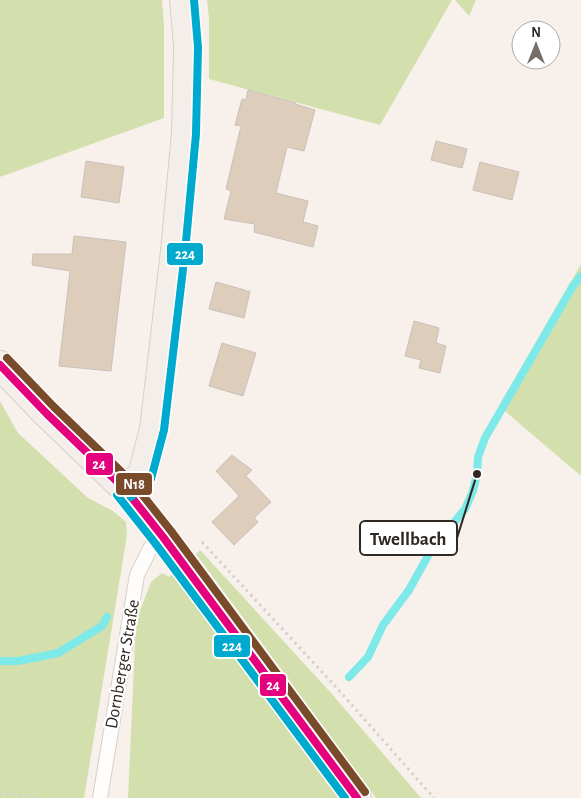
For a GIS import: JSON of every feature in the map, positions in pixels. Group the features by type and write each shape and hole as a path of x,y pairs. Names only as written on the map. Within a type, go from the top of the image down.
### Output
{"street":[{"path":"125,489 142,475 154,429 175,252 186,133 188,48 184,0"},
{"path":"0,365 47,414 125,489 357,798"}],"lane":[{"name":"Dornberger Straße","path":"100,798 137,574 151,548 163,538"}],"path":[{"path":"198,538 434,798"},
{"path":"0,792 38,798"}],"green space":[{"path":"0,0 162,0 164,25 164,118 0,177"},
{"path":"207,0 452,0 380,125 209,79"},
{"path":"455,0 476,0 469,16"},
{"path":"581,264 581,476 499,406"},
{"path":"0,401 18,433 88,498 113,511 126,522 127,535 84,798 0,798"},
{"path":"200,550 332,694 421,798 376,798 196,554"},
{"path":"162,573 169,577 174,573 342,798 128,798 136,621 151,582"}],"building":[{"path":"248,90 315,110 304,151 287,147 276,193 308,201 303,222 318,226 313,247 254,232 255,224 224,219 231,191 226,189 241,126 235,125 242,99 246,100"},
{"path":"436,141 467,149 462,168 431,160"},
{"path":"86,161 124,167 119,203 81,197"},
{"path":"480,162 519,172 512,200 473,190"},
{"path":"74,236 126,242 111,371 59,366 70,271 32,265 33,254 72,254"},
{"path":"216,282 244,291 250,291 244,318 209,309"},
{"path":"414,321 439,328 436,343 446,346 440,373 419,368 421,360 405,356"},
{"path":"222,343 256,353 243,396 209,386"},
{"path":"232,455 252,470 246,476 271,502 254,518 258,522 234,545 212,522 239,496 216,471"}],"waterway":[{"path":"349,677 368,657 383,625 409,590 434,545 465,509 473,491 478,457 485,438 573,286 581,276"},
{"path":"0,661 18,661 58,653 102,626 107,617"}],"transit line":[{"name":"224","path":"131,497 151,479 164,430 185,252 196,134 198,47 194,0"},
{"name":"N18","path":"7,358 54,407 133,483 171,531 365,792"},
{"name":"24","path":"0,365 47,414 125,489 163,537 357,798"},
{"name":"224","path":"117,495 155,543 345,798"}],"place":[{"name":"Twellbach","path":"477,474"}]}
